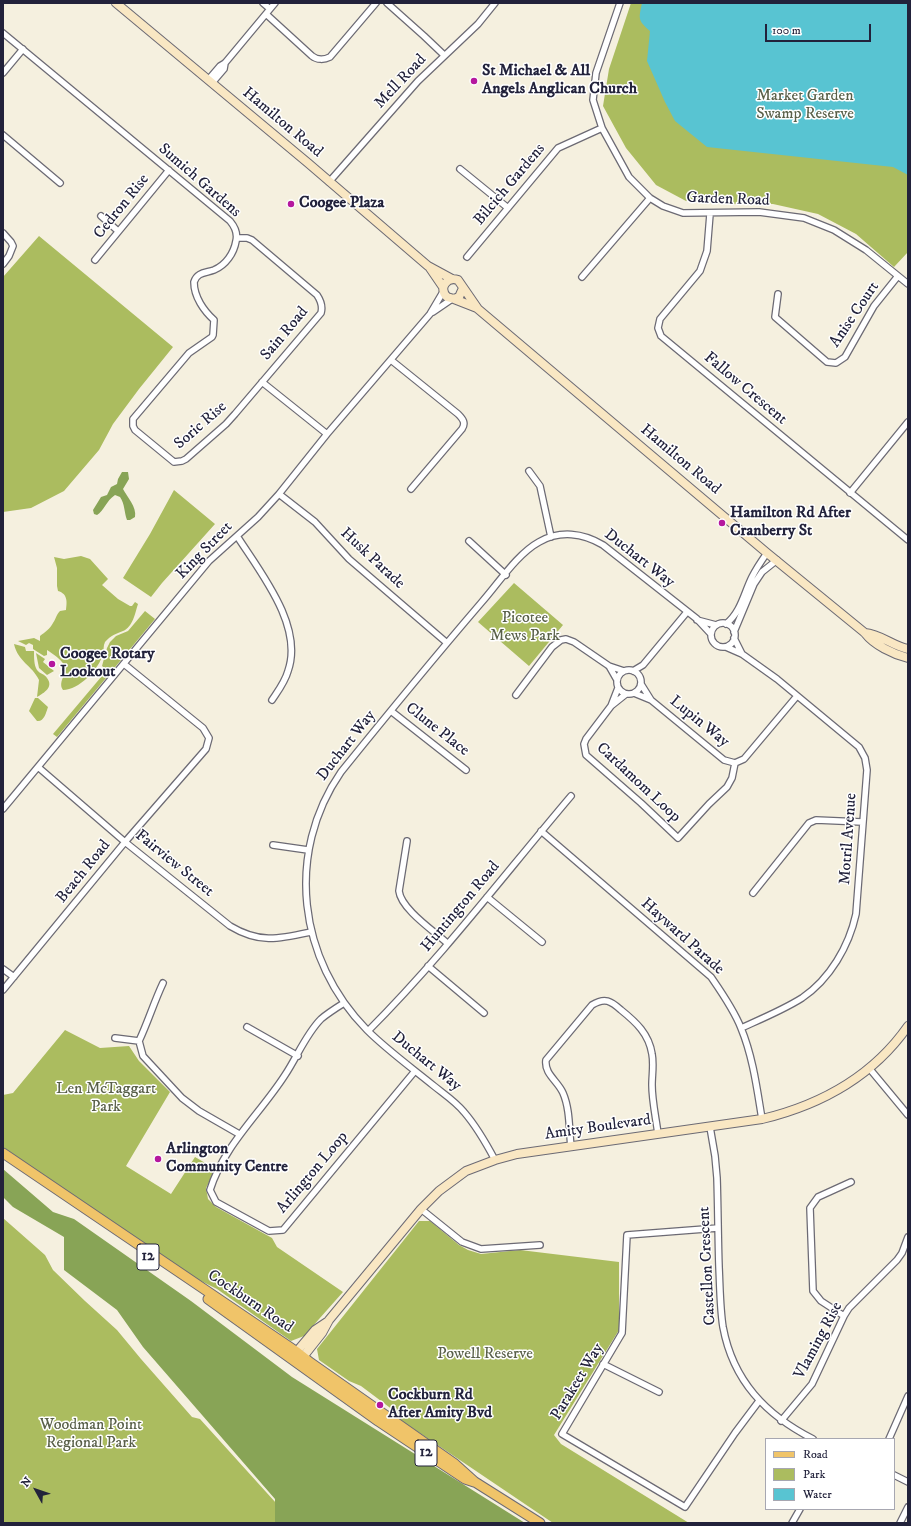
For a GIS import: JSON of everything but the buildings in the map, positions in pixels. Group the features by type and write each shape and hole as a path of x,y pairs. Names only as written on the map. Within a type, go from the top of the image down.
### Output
{"main road":[{"name":"Hamilton Road","path":"116,3 428,266 452,279"},
{"name":"Hamilton Road","path":"428,266 443,290"},
{"path":"452,279 461,282 463,288 460,297 453,299 447,297 443,290 446,282 452,279"},
{"name":"Hamilton Road","path":"463,288 478,309 865,633 869,638 892,652 906,653"},
{"name":"Hamilton Road","path":"453,299 478,309"},
{"name":"Amity Boulevard","path":"297,1358 316,1330 329,1320 439,1191 466,1171 516,1154 762,1119 795,1110 819,1100 847,1085 869,1068 892,1046 908,1026"},
{"name":"Cockburn Road","path":"3,1154 297,1358 465,1479 476,1482 540,1523"},
{"name":"Cockburn Road","path":"3,1158 212,1302 297,1358"}],"street":[{"path":"263,3 270,9"},
{"path":"210,82 224,69 225,63 275,3"},
{"path":"266,14 312,56 323,59 330,56 376,3"},
{"path":"387,3 444,55"},
{"name":"Mell Road","path":"329,182 418,82 444,55 478,24 495,3"},
{"name":"Garden Road","path":"620,3 596,73 593,100 602,128 629,177 650,198 663,206 682,213 710,214 759,212 804,218 834,230 866,250 908,284"},
{"name":"Sumich Gardens","path":"3,33 230,221 235,229 237,238 235,248 228,259 221,266 200,274 194,282 195,290 202,306 214,320 213,335 186,356 133,420 133,426"},
{"path":"3,73 23,49"},
{"name":"Bilcich Gardens","path":"467,257 558,148 602,128"},
{"path":"3,135 60,183"},
{"path":"460,169 508,208"},
{"name":"Cedron Rise","path":"95,260 169,170"},
{"path":"582,277 650,198"},
{"name":"Fallow Crescent","path":"710,214 707,251 700,271 660,319 658,328 661,336 908,540"},
{"path":"101,216 118,231"},
{"path":"3,233 12,242 13,246 9,256 3,264"},
{"name":"Sain Road","path":"237,238 247,238 252,240 317,295 321,304 320,312 262,382 327,434"},
{"name":"Anise Court","path":"778,294 775,317 826,362 836,363 846,357 874,306 898,276"},
{"name":"King Street","path":"3,809 210,561 279,494 327,434 430,314 443,290"},
{"name":"King Street","path":"430,314 453,299"},
{"path":"391,360 458,414 464,421 462,429 411,489"},
{"name":"Soric Rise","path":"133,426 135,430 170,460 182,461 226,424 262,382"},
{"path":"850,493 908,422"},
{"path":"530,470 540,486 551,537"},
{"name":"Husk Parade","path":"279,494 315,522 349,559 447,643"},
{"name":"Duchart Way","path":"495,1160 481,1133 464,1111 368,1031 344,1003 328,975 310,932 306,887 308,850 315,823 330,787 341,772 506,574 527,551 538,543 551,537 570,534 595,540 697,620 711,634"},
{"path":"237,536 276,597 288,629 291,661 284,681 272,700"},
{"path":"469,541 506,574"},
{"path":"726,624 739,608 753,576 767,552"},
{"path":"734,635 731,626 721,623 712,629 711,634 715,645 720,647 731,644 756,581 762,572 777,560"},
{"path":"516,696 552,647 561,640 566,639 574,642 609,666 624,671 633,671 643,665 687,612"},
{"name":"Duchart Way","path":"697,620 716,625"},
{"name":"Motril Avenue","path":"734,635 742,654"},
{"name":"Motril Avenue","path":"726,646 742,654 777,679 859,747 863,752 867,764 856,914 854,925 844,948 828,972 810,992 784,1008 741,1028"},
{"name":"Beach Road","path":"3,990 125,842 206,749 209,738 203,728 124,664"},
{"path":"609,666 617,680 618,688 626,694 634,693 638,690 641,684 640,678 643,665"},
{"path":"617,680 619,674 624,671"},
{"path":"633,671 636,672 640,678"},
{"name":"Lupin Way","path":"641,684 651,700"},
{"name":"Cardamom Loop","path":"611,706 618,688"},
{"name":"Lupin Way","path":"634,693 651,700 724,760 734,763 744,759 797,696"},
{"name":"Cardamom Loop","path":"626,694 611,706 586,739 584,744 586,755 641,803 678,838 709,804 727,788 732,778 734,763"},
{"name":"Clune Place","path":"391,711 466,770"},
{"name":"Fairview Street","path":"38,768 125,842 238,931 256,938 272,939 310,932"},
{"name":"Huntington Road","path":"368,1031 398,1001 571,796"},
{"path":"753,892 809,823 816,820 862,822"},
{"name":"Hayward Parade","path":"541,831 710,977 719,989 741,1028 754,1071 762,1119"},
{"path":"407,841 400,896 408,909 447,943"},
{"path":"273,845 308,850"},
{"path":"487,897 542,942"},
{"path":"428,966 484,1013"},
{"path":"3,969 14,977"},
{"path":"163,983 139,1041 142,1056 182,1098 200,1111 239,1134"},
{"path":"571,1147 564,1097 560,1088 546,1069 546,1060 592,1005 606,1000 634,1020 639,1025 648,1040 652,1054 652,1086 658,1134"},
{"name":"Arlington Loop","path":"344,1003 322,1018 312,1029 298,1056 272,1093 239,1134 213,1179 210,1190 216,1202 269,1231 283,1230 415,1071"},
{"path":"247,1026 298,1056"},
{"path":"115,1038 139,1041"},
{"path":"869,1068 908,1115"},
{"name":"Castellon Crescent","path":"710,1127 717,1178 721,1301 724,1329 737,1370 749,1389 760,1401 782,1420 811,1438"},
{"path":"844,1316 820,1301 813,1291 810,1208 818,1197 851,1182"},
{"path":"422,1210 462,1242 481,1249 540,1245"},
{"name":"Parakeet Way","path":"718,1228 626,1235 622,1332 562,1434 685,1507 735,1433 760,1401"},
{"name":"Vlaming Rise","path":"782,1420 812,1384 849,1308 897,1260 902,1253 908,1237"},
{"path":"603,1364 659,1392"},
{"path":"889,1438 908,1396"},
{"path":"895,1476 908,1482"},
{"path":"900,1523 908,1507"},
{"path":"792,1523 799,1510"}],"green space":[{"name":"Market Garden Swamp Reserve","path":"631,3 908,3 908,252 894,267 856,234 818,214 773,204 721,204 686,201 656,185 626,148 603,106 609,69"},
{"path":"39,236 173,347 113,424 99,450 64,491 31,508 3,512 3,277"},
{"path":"122,472 128,472 129,479 123,489 135,510 135,517 127,520 122,500 120,497 115,495 109,500 102,511 97,515 94,514 93,510 101,497 107,495 111,487 117,484"},
{"path":"174,490 215,524 151,597 123,578 150,534"},
{"path":"81,556 90,559 108,579 102,585 118,599 130,606 132,606 135,602 138,604 129,626 123,631 111,636 105,642 101,660 88,678 82,683 63,690 61,683 65,668 61,661 47,650 47,655 44,656 33,649 33,645 29,643 26,645 18,641 34,638 40,641 40,636 54,622 59,612 66,610 67,601 65,596 58,591 57,568 54,557 64,559"},
{"name":"Picotee Mews Park","path":"514,583 563,625 529,666 478,622"},
{"path":"145,611 155,619 57,737 53,734 107,670 102,666 110,642 116,636 128,631"},
{"path":"14,644 25,647 26,651 34,651 36,668 49,681 49,687 37,697 39,680 19,655"},
{"path":"36,653 45,659 43,662 54,671 47,675 39,668"},
{"path":"35,698 38,698 48,707 44,717 39,721 37,721 29,711"},
{"name":"Len McTaggart Park","path":"65,1030 100,1048 129,1046 139,1061 170,1092 126,1166 171,1194 195,1157 207,1164 213,1174 206,1188 208,1199 216,1207 272,1238 277,1247 343,1292 304,1336 291,1341 217,1289 183,1272 3,1147 3,1095 13,1093"},
{"path":"3,1169 53,1212 74,1219 191,1301 292,1377 525,1523 275,1523 275,1499 143,1347 117,1310 64,1270 64,1237 13,1207 3,1197"},
{"name":"Woodman Point Regional Park","path":"3,1218 45,1255 53,1270 117,1330 192,1417 200,1419 276,1503 291,1523 3,1523"},
{"name":"Powell Reserve","path":"419,1221 430,1221 459,1245 468,1250 481,1254 520,1250 619,1262 619,1330 554,1435 561,1444 689,1523 553,1523 402,1421 393,1410 361,1386 349,1381 319,1360 317,1349"}],"water":[{"name":"Market Garden Swamp Reserve","path":"642,3 908,3 908,175 893,167 707,147 675,121 665,102 647,61 650,31 643,24 640,18"}],"place":[{"name":"St Michael & All Angels Anglican Church","path":"474,81"},
{"name":"Coogee Plaza","path":"291,204"},
{"name":"Hamilton Rd After Cranberry St","path":"722,523"},
{"name":"Coogee Rotary Lookout","path":"52,664"},
{"name":"Arlington Community Centre","path":"158,1159"},
{"name":"Cockburn Rd After Amity Bvd","path":"380,1405"}]}
